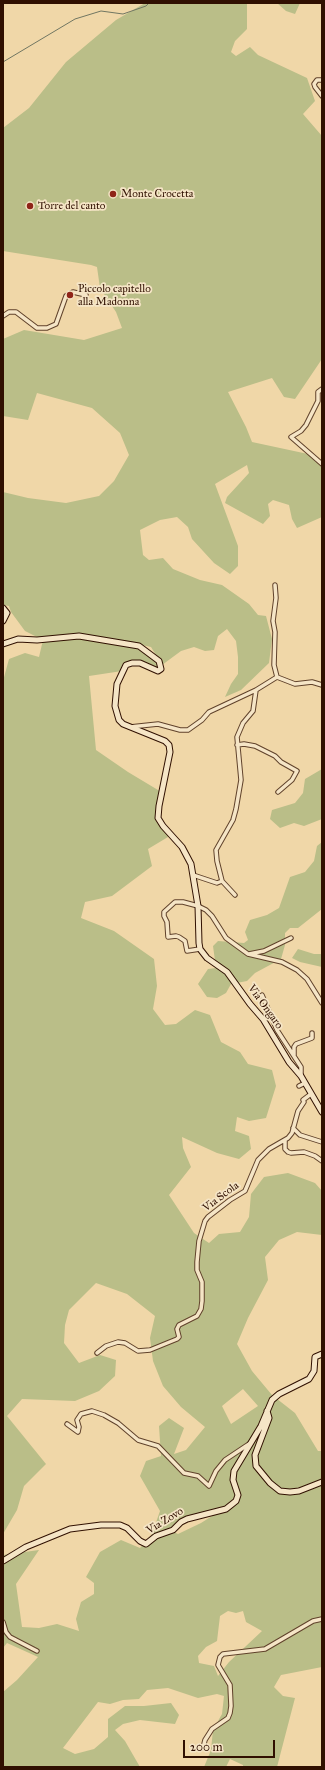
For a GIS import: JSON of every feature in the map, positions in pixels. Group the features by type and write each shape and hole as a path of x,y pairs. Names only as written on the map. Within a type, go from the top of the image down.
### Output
{"main road":[{"path":"3,608 7,613 3,621"},
{"path":"3,644 18,639 37,640 79,636 139,646 155,657 161,665 161,669 158,671 140,663 126,665 117,684 115,699 119,720 129,727 165,741 169,745 170,752 158,810 158,818 185,852 190,864 198,906 200,949"},
{"name":"Via Ongaro","path":"200,949 207,958 227,972 269,1028 289,1062 301,1076 322,1112"},
{"path":"250,1443 261,1426 274,1397 308,1379 312,1375 315,1357 322,1354"},
{"path":"267,1411 269,1418 255,1455 256,1466 270,1483 280,1491 299,1491 322,1482"},
{"name":"Via Zovo","path":"3,1561 26,1547 70,1529 101,1525 120,1526 127,1528 140,1541 146,1544 156,1536 174,1530 181,1522 187,1519 226,1509 232,1505 238,1495 233,1475 250,1443"}],"street":[{"path":"322,80 317,80 314,84 322,96"},
{"path":"3,316 9,312 16,312 37,328 47,328 56,324 66,296 73,292 86,295"},
{"path":"322,390 318,392 318,401 306,425 301,431 291,437 322,464"},
{"path":"275,585 276,598 273,621 276,632 274,665 277,677"},
{"path":"277,677 296,684 312,682 322,685"},
{"path":"129,727 153,723 188,730 202,720 209,712 256,690 277,677"},
{"path":"235,895 222,881 216,850 233,820 238,801 241,770 236,745 237,737 243,723 255,707 256,690"},
{"path":"236,745 244,744 255,746 275,756 281,762 297,771 292,780 278,792"},
{"path":"192,875 217,883 222,881"},
{"name":"Via Ongaro","path":"198,906 177,902 164,912 164,916 167,922 168,937 176,936 185,941 187,951 200,949"},
{"path":"198,906 206,910 212,916 226,938 248,954 282,962 297,970 307,979 322,1003"},
{"path":"248,954 264,951 291,938"},
{"path":"262,995 277,1030 301,1067 301,1076"},
{"path":"294,1056 294,1047 296,1044 312,1038 312,1033"},
{"path":"299,1086 305,1083"},
{"name":"Via Scola","path":"97,1353 112,1343 124,1343 138,1351 143,1351 177,1340 179,1337 177,1329 179,1325 197,1316 201,1309 203,1291 202,1282 197,1270 197,1262 199,1241 205,1221 225,1204 245,1191 258,1160 269,1149 285,1140 292,1133 298,1111 304,1102 303,1100 311,1094"},
{"path":"293,1128 300,1135 315,1138 322,1142"},
{"path":"285,1140 285,1149 288,1152 304,1152 315,1156 322,1161"},
{"path":"67,1424 78,1432 79,1427 77,1420 81,1414 92,1411 104,1415 118,1423 138,1440 158,1446 184,1473 198,1476 209,1486 216,1471 225,1460 250,1443"},
{"path":"203,1748 205,1740 213,1727 229,1717 232,1706 230,1685 218,1664 219,1658 222,1655 265,1648 313,1621 322,1619"},
{"path":"3,1622 6,1632 10,1637 38,1651"}],"green space":[{"path":"145,3 247,3 247,29 235,41 231,52 236,56 250,47 258,55 307,78 315,101 303,114 322,136 322,359 295,399 284,397 272,378 228,392 252,442 308,454 321,466 322,517 297,528 292,519 289,505 273,500 268,504 270,516 263,524 225,503 227,497 249,473 247,465 215,484 238,546 238,566 230,574 214,563 192,539 188,527 177,517 160,520 140,530 143,555 149,560 163,558 173,569 200,580 222,585 249,604 258,615 266,616 272,639 269,663 241,690 225,697 238,674 236,641 227,629 218,636 214,650 205,651 194,647 181,651 162,665 151,647 110,638 73,633 50,638 67,636 139,646 155,657 160,665 159,669 132,663 122,671 89,676 96,750 128,772 163,793 160,812 161,820 173,834 148,849 152,866 112,896 85,902 81,918 114,931 154,959 157,986 153,1009 165,1025 176,1024 195,1010 210,1015 221,1042 240,1052 248,1064 272,1070 276,1086 266,1118 249,1121 237,1117 235,1131 249,1136 251,1149 239,1159 217,1153 182,1137 183,1148 191,1167 169,1195 194,1233 209,1243 219,1234 240,1232 249,1217 251,1194 264,1177 288,1173 315,1183 322,1191 322,1235 297,1232 279,1240 265,1257 268,1280 248,1318 237,1344 252,1371 272,1395 295,1413 318,1451 322,1451 322,1667 281,1675 274,1687 283,1696 295,1698 277,1767 243,1767 243,1765 230,1759 226,1767 204,1767 211,1750 213,1730 222,1714 224,1696 217,1694 198,1698 168,1688 147,1690 139,1699 123,1700 110,1704 98,1702 63,1748 75,1754 94,1749 108,1737 108,1719 125,1706 144,1706 171,1703 179,1715 175,1724 140,1720 123,1724 115,1730 125,1741 140,1767 3,1767 3,1692 17,1680 38,1657 7,1643 3,1648 3,1555 39,1550 16,1584 22,1627 39,1628 57,1624 79,1631 76,1619 81,1602 94,1594 94,1583 86,1577 100,1552 121,1540 140,1548 152,1534 160,1511 140,1476 146,1461 161,1456 159,1426 169,1418 184,1428 174,1454 186,1450 205,1427 181,1407 163,1386 153,1361 150,1338 155,1316 127,1294 96,1283 69,1310 65,1325 64,1343 79,1363 100,1355 116,1360 115,1376 99,1391 75,1401 22,1399 7,1416 46,1464 24,1486 17,1510 3,1534 3,681 9,659 25,653 39,657 43,640 25,631 11,612 9,606 3,605 3,492 28,498 66,503 99,496 114,481 129,455 120,433 92,408 37,393 28,420 3,416 3,339 24,330 84,340 122,328 116,312 100,288 97,267 3,251 3,128 29,108 66,62 116,20","holes":["243,1389 258,1406 231,1424 222,1406","209,1511 220,1511 201,1523 178,1534 168,1529 191,1515","228,1611 236,1613 243,1611 246,1622 262,1631 229,1662 218,1676 214,1666 199,1663 198,1656 206,1647 217,1641 220,1616"]},
{"path":"277,3 300,3 295,14 286,11"},
{"path":"322,769 322,819 304,826 294,823 280,828 270,819 272,810 295,803 303,793 305,779"},
{"path":"322,842 322,909 298,928 290,928 285,933 285,945 281,959 255,973 247,981 231,984 226,993 217,998 207,997 198,984 208,969 216,968 213,946 218,941 244,943 248,940 245,932 250,920 267,915 279,908 290,877 305,872 314,861 317,846"},
{"path":"298,949 314,954 322,954 322,967 300,962 292,958"}],"waterway":[{"path":"3,62 75,19 101,11 123,14 146,6 149,3"}],"place":[{"name":"Monte Crocetta","path":"113,194"},
{"name":"Torre del canto","path":"30,206"},
{"name":"Piccolo capitello alla Madonna","path":"70,295"}]}
